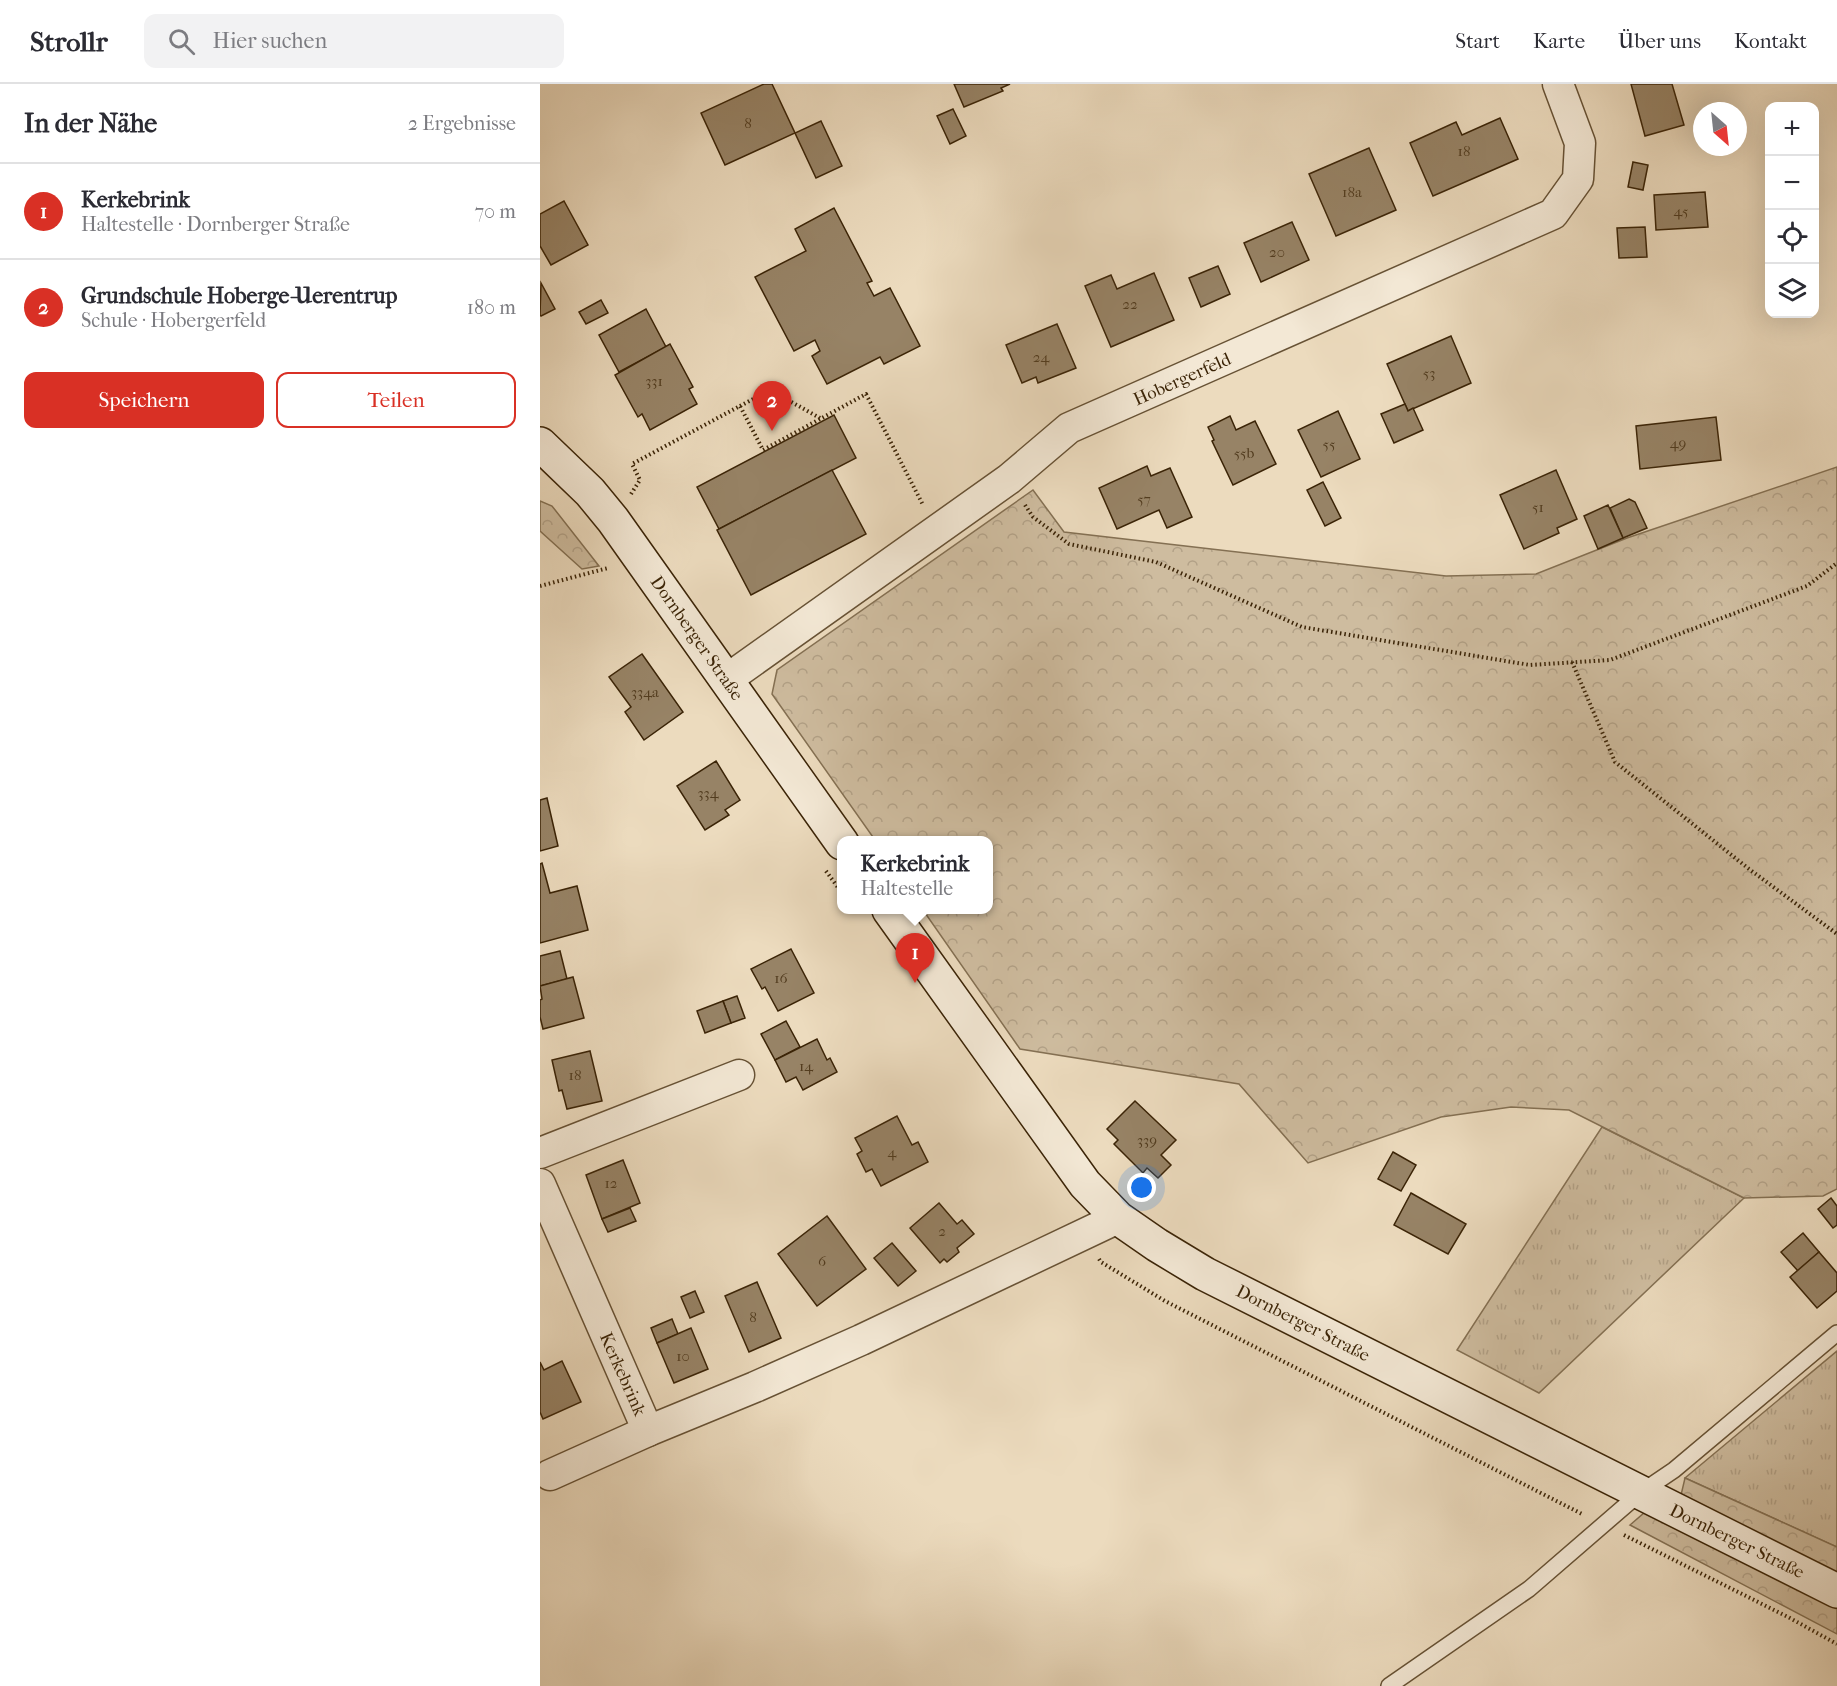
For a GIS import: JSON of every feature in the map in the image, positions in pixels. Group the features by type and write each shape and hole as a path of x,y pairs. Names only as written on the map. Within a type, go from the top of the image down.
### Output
{"street":[{"name":"Hobergerfeld","path":"726,680 1009,479 1069,428 1552,214 1578,179 1580,142 1558,84"},
{"name":"Dornberger Straße","path":"540,444 590,492 613,520 837,836"},
{"name":"Dornberger Straße","path":"893,914 1085,1184 1118,1218 1205,1274 1837,1590"},
{"path":"540,1153 739,1075"},
{"name":"Kerkebrink","path":"540,1184 648,1431"},
{"name":"Kerkebrink","path":"550,1475 861,1340 1118,1218"}],"lane":[{"path":"1389,1686 1529,1589 1640,1493 1674,1470 1837,1333"}],"path":[{"path":"626,501 640,480 632,464 770,390 821,418"},
{"path":"740,406 763,450 866,394 927,513"},
{"path":"1009,479 1033,517 1069,544 1156,562 1302,627 1530,665 1610,660 1807,586 1837,563"},
{"path":"540,586 609,568"},
{"path":"1572,662 1615,762 1749,869 1837,934"}],"green space":[{"path":"1837,467 1837,1189 1823,1196 1744,1198 1569,1110 1511,1107 1441,1117 1308,1163 1239,1084 1020,1049 926,914 993,914 993,836 872,836 772,694 777,670 1033,490 1064,532 1446,576 1536,574 1627,538"},
{"path":"540,501 552,506 599,566 582,569 540,531"},
{"path":"1602,1127 1744,1198 1539,1393 1457,1350"},
{"path":"1837,1351 1837,1547 1685,1478"},
{"path":"1685,1478 1837,1547 1837,1573 1681,1495"},
{"path":"1644,1513 1837,1609 1837,1634 1630,1525"}],"building":[{"path":"764,84 772,84 795,133 725,165 701,113"},
{"path":"954,84 1010,84 1001,88 1003,91 964,107"},
{"path":"1631,84 1672,84 1684,125 1645,136"},
{"path":"953,109 966,136 950,144 937,116"},
{"path":"1500,118 1518,159 1433,196 1410,143 1456,122 1462,135"},
{"path":"821,121 842,166 816,178 795,133"},
{"path":"1369,148 1396,210 1336,236 1309,174"},
{"path":"1633,162 1648,165 1643,190 1628,187"},
{"path":"1705,192 1708,227 1656,230 1654,195"},
{"path":"564,201 588,245 551,265 540,246 540,214"},
{"path":"834,208 872,281 867,283 874,296 890,288 920,346 884,364 880,357 827,384 812,356 820,351 815,340 794,351 755,277 806,251 795,229"},
{"path":"1292,222 1309,260 1261,282 1244,243"},
{"path":"1645,227 1647,257 1619,258 1617,228"},
{"path":"1218,266 1230,294 1201,307 1189,278"},
{"path":"1154,273 1174,320 1111,347 1085,286 1111,275 1117,289"},
{"path":"541,283 555,309 541,316 540,315"},
{"path":"601,300 608,313 586,324 579,312"},
{"path":"646,309 666,347 619,372 599,335"},
{"path":"1057,324 1076,368 1038,383 1036,377 1022,383 1006,345"},
{"path":"1451,336 1471,383 1408,411 1387,364"},
{"path":"670,344 693,387 689,389 697,404 650,430 642,414 638,417 615,375"},
{"path":"1405,404 1408,411 1413,408 1423,430 1394,443 1381,414"},
{"path":"1338,411 1360,459 1321,477 1298,430"},
{"path":"834,415 856,458 719,529 697,487"},
{"path":"1230,416 1236,430 1255,421 1276,464 1233,485 1212,441 1214,440 1208,427"},
{"path":"1716,417 1721,460 1640,469 1636,426"},
{"path":"1147,466 1151,476 1170,468 1192,517 1167,528 1159,510 1117,529 1099,488"},
{"path":"832,470 866,534 751,595 717,530"},
{"path":"1556,470 1577,519 1557,528 1559,533 1524,549 1500,495"},
{"path":"1323,482 1341,518 1325,526 1307,490"},
{"path":"1629,499 1635,502 1647,528 1623,538 1610,508"},
{"path":"1608,505 1623,538 1598,549 1584,516"},
{"path":"642,654 683,712 644,740 625,712 631,707 609,677"},
{"path":"716,761 740,800 725,810 729,815 705,830 677,786"},
{"path":"547,798 558,846 540,851 540,800"},
{"path":"542,863 550,893 577,886 588,930 540,943 540,864"},
{"path":"791,949 814,993 778,1011 765,987 762,989 751,969"},
{"path":"560,951 567,979 540,986 540,956"},
{"path":"573,977 584,1018 543,1029 540,1017 540,1000 542,999 540,986"},
{"path":"737,996 745,1018 731,1023 723,1001"},
{"path":"723,1001 731,1023 705,1033 697,1011"},
{"path":"786,1021 800,1047 775,1060 761,1034"},
{"path":"817,1039 827,1060 830,1058 837,1072 803,1090 796,1077 786,1082 775,1060"},
{"path":"590,1051 602,1101 567,1109 562,1090 559,1091 552,1060"},
{"path":"1135,1101 1176,1140 1161,1155 1171,1165 1158,1178 1147,1168 1143,1173 1114,1144 1118,1140 1107,1129"},
{"path":"897,1116 912,1145 918,1142 928,1162 881,1186 872,1169 866,1172 857,1154 862,1151 855,1138"},
{"path":"1393,1152 1416,1165 1401,1191 1378,1179"},
{"path":"623,1160 640,1203 602,1219 586,1175"},
{"path":"1411,1193 1466,1224 1448,1254 1394,1225"},
{"path":"1831,1198 1837,1206 1837,1225 1833,1228 1818,1209"},
{"path":"939,1203 957,1224 962,1220 974,1234 957,1248 959,1252 947,1262 944,1259 940,1263 910,1228"},
{"path":"630,1208 636,1221 608,1232 602,1219"},
{"path":"827,1216 866,1269 817,1306 778,1254"},
{"path":"1803,1233 1819,1252 1798,1271 1781,1252"},
{"path":"892,1243 916,1271 898,1286 874,1258"},
{"path":"1819,1252 1837,1273 1837,1291 1817,1308 1790,1277"},
{"path":"757,1282 781,1338 749,1352 725,1296"},
{"path":"695,1291 704,1312 690,1318 681,1297"},
{"path":"672,1319 678,1334 657,1343 651,1328"},
{"path":"691,1328 708,1369 674,1383 657,1343"},
{"path":"562,1361 581,1402 543,1419 540,1412 540,1362 544,1370"}],"place":[{"name":"Grundschule Hoberge-Uerentrup","path":"772,431"},
{"name":"Kerkebrink","path":"915,983"}]}
